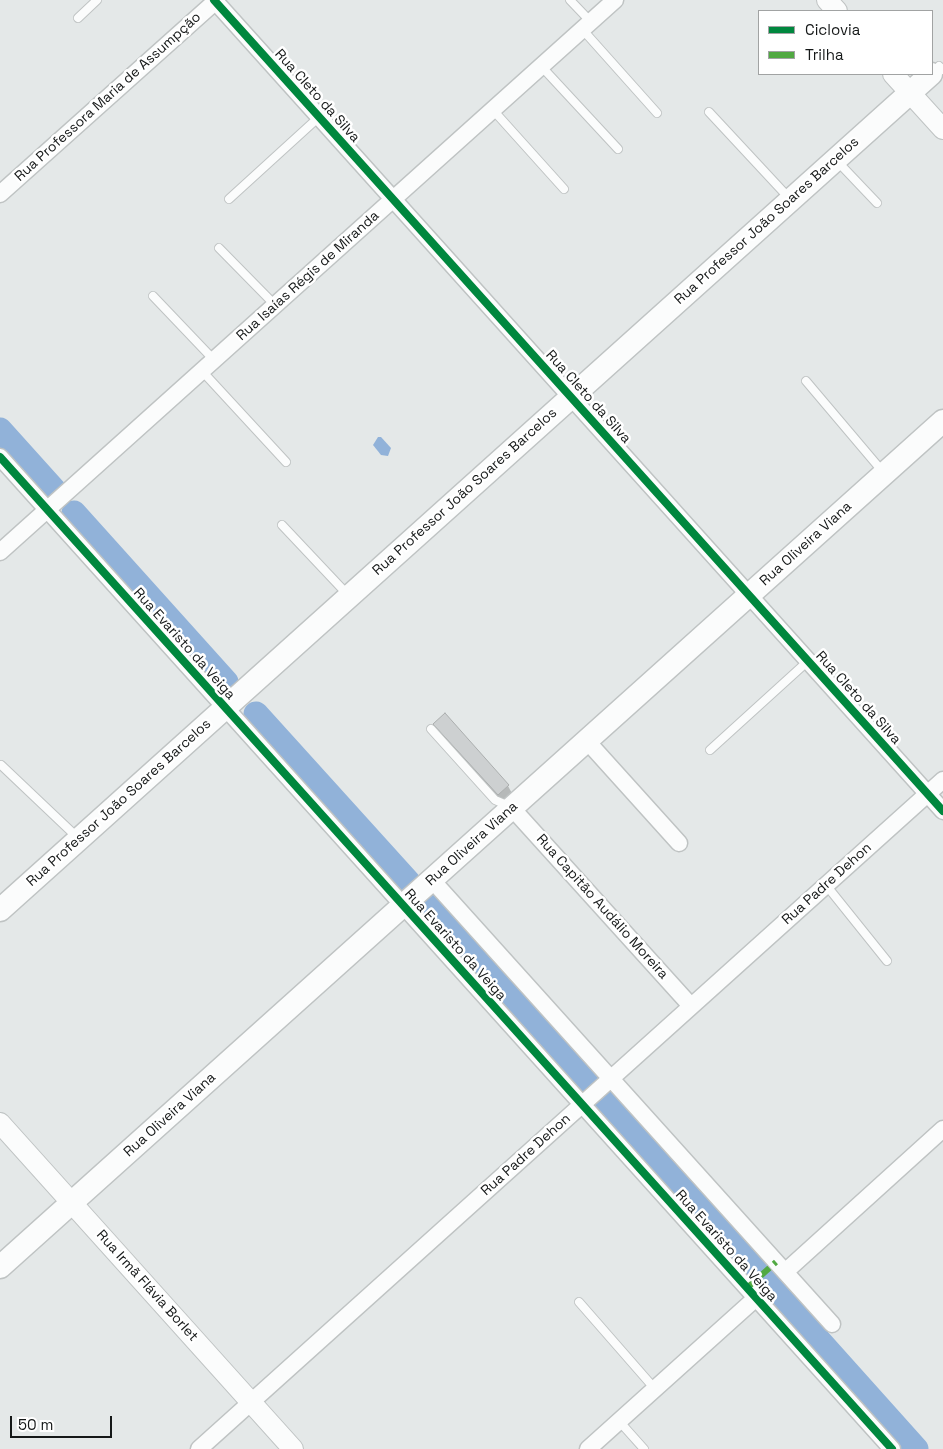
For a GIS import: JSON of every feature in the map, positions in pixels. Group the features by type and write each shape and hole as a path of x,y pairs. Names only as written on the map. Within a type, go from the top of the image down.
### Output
{"main road":[{"name":"Rua Professor João Soares Barcelos","path":"0,910 931,75"},
{"name":"Rua Oliveira Viana","path":"0,1268 943,421"}],"street":[{"name":"Rua Cleto da Silva","path":"215,0 318,117 943,811"},
{"name":"Rua Professora Maria de Assumpção","path":"0,194 215,0"},
{"name":"Rua Isaías Régis de Miranda","path":"0,552 615,0"},
{"path":"826,0 836,10"},
{"path":"894,75 943,130"},
{"name":"Rua Evaristo da Veiga","path":"0,457 892,1449"},
{"path":"587,741 679,843"},
{"name":"Rua Padre Dehon","path":"199,1449 943,780"},
{"name":"Rua Capitão Audálio Moreira","path":"512,808 691,1006"},
{"name":"Rua Evaristo da Veiga","path":"432,880 832,1324"},
{"name":"Rua Irmã Flávia Borlet","path":"0,1123 293,1449"},
{"path":"785,1272 943,1129"},
{"path":"588,1449 756,1298"}],"lane":[{"path":"78,18 97,0"},
{"path":"570,0 587,26 657,113"},
{"path":"541,66 618,149"},
{"path":"493,110 564,189"},
{"path":"709,112 790,200"},
{"path":"229,198 318,117"},
{"path":"835,160 877,203"},
{"path":"219,248 275,306"},
{"path":"153,296 286,462"},
{"path":"806,381 885,473"},
{"path":"282,525 349,596"},
{"path":"710,750 808,661"},
{"path":"431,729 495,800 512,808"},
{"path":"1,765 79,839"},
{"path":"826,885 887,960"},
{"path":"579,1302 655,1388"},
{"path":"619,1421 644,1449"}],"water":[{"path":"378,437 381,437 391,448 388,456 381,455 373,445"}],"building":[{"path":"445,713 509,785 498,795 433,724"}],"waterway":[{"path":"0,430 54,490"},
{"path":"74,513 226,682"},
{"path":"256,714 408,882"},
{"path":"426,902 916,1449"}],"marked path":[{"path":"747,1288 776,1262"}],"cycle path":[{"path":"214,0 943,811"},
{"path":"0,457 892,1449"}]}
